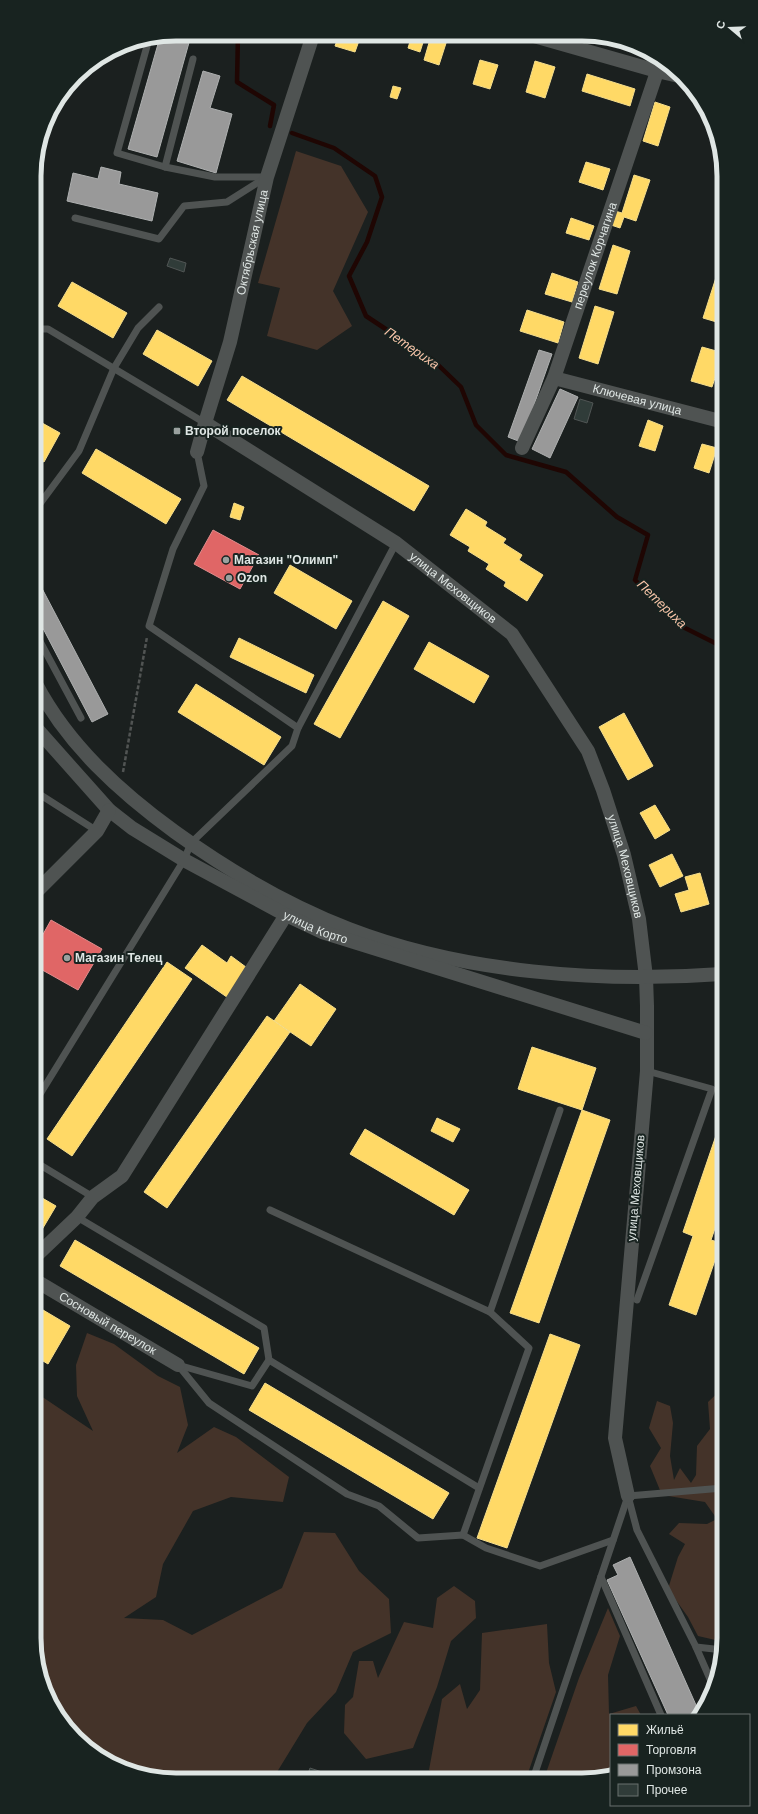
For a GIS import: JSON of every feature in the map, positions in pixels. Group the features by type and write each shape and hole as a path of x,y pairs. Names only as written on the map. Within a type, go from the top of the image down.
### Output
{"street":[{"name":"Октябрьская улица","path":"197,452 230,342 267,177 311,41"},
{"path":"555,41 659,66"},
{"name":"переулок Корчагина","path":"522,448 554,378 659,66"},
{"name":"Ключевая улица","path":"554,378 717,418"},
{"name":"улица Меховщиков","path":"205,423 396,543 512,634 588,751 603,790 624,855 639,919 646,977 647,1071 615,1438 628,1496"},
{"path":"41,694 79,747 120,789 141,806 191,843 245,878 314,914 349,929 389,942 490,966 573,974 646,977 717,974"},
{"name":"улица Корто","path":"41,734 109,810 132,828 184,860 286,915 322,932 646,1033"},
{"path":"41,887 97,831 109,810"},
{"path":"41,1251 78,1217 93,1197 122,1176 286,915"},
{"name":"Сосновый переулок","path":"41,1284 178,1365"}],"lane":[{"path":"147,45 117,153 165,167 215,177 267,177"},
{"path":"165,167 194,59"},
{"path":"75,218 159,239 184,206 227,202 267,177"},
{"path":"41,502 79,451 114,368 138,328 159,307"},
{"path":"41,329 48,329 205,423"},
{"path":"197,452 204,486 173,549 149,626 298,728"},
{"path":"41,1092 184,860 191,843 292,746 298,728 396,543"},
{"path":"41,643 81,718"},
{"path":"41,795 97,831"},
{"path":"637,1300 712,1089 647,1071"},
{"path":"490,1312 560,1110"},
{"path":"41,1165 93,1197"},
{"path":"270,1210 490,1312 529,1348 462,1535"},
{"path":"78,1217 264,1328 269,1360 252,1386 178,1365"},
{"path":"269,1360 479,1488"},
{"path":"178,1365 209,1403 347,1494 379,1506 418,1538 462,1535 486,1548 540,1566 613,1540"},
{"path":"628,1496 717,1489"},
{"path":"535,1773 628,1496"},
{"path":"628,1496 637,1530 696,1646 710,1679"},
{"path":"601,1577 661,1714"},
{"path":"696,1646 717,1649"}],"path":[{"path":"120,789 149,626"}],"shaded area":[{"path":"296,151 341,166 368,212 333,291 352,326 317,350 267,336 280,288 258,283"},
{"path":"87,1333 114,1344 158,1376 180,1387 188,1425 177,1453 214,1427 236,1437 289,1477 283,1502 231,1497 193,1511 163,1564 156,1597 124,1618 163,1620 192,1635 282,1588 304,1532 335,1533 359,1571 389,1599 391,1633 353,1652 336,1692 307,1723 276,1773 176,1773 159,1772 133,1766 116,1759 87,1739 64,1713 55,1698 46,1673 42,1655 41,1638 41,1396 93,1431 77,1396 76,1365"},
{"path":"717,1394 717,1519 705,1502 662,1495 650,1466 661,1448 649,1428 657,1401 670,1406 673,1423 670,1456 674,1480 680,1468 691,1483 696,1475 697,1446 710,1429 708,1402"},
{"path":"717,1519 717,1640 698,1636 688,1617 668,1589 678,1557 685,1544 669,1534 679,1523 707,1524"},
{"path":"454,1586 475,1601 476,1618 451,1641 437,1687 413,1748 366,1759 344,1733 345,1705 353,1697 359,1661 373,1661 378,1678 404,1622 433,1628 437,1598"},
{"path":"608,1608 620,1636 608,1675 609,1714 636,1706 640,1714 610,1714 610,1770 582,1773 546,1773 579,1678"},
{"path":"547,1624 549,1663 556,1692 528,1773 434,1773 429,1770 442,1699 460,1684 467,1709 480,1690 482,1633"}],"building: Жильё":[{"path":"337,41 359,41 355,52 335,46"},
{"path":"410,41 423,41 420,52 408,48"},
{"path":"430,41 447,41 439,65 424,60"},
{"path":"480,60 498,65 490,89 473,84"},
{"path":"535,61 555,67 545,98 526,92"},
{"path":"587,74 635,89 630,106 582,91"},
{"path":"393,86 401,88 397,99 390,97"},
{"path":"655,102 670,107 658,146 643,141"},
{"path":"586,162 610,169 603,190 579,182"},
{"path":"634,175 650,180 636,221 624,217 620,228 611,225 615,211 622,213"},
{"path":"571,218 594,226 589,240 566,233"},
{"path":"613,245 630,251 617,294 599,289"},
{"path":"552,273 578,282 572,302 545,294"},
{"path":"717,274 717,322 703,318"},
{"path":"72,282 127,313 113,338 58,306"},
{"path":"595,306 614,312 598,364 579,358"},
{"path":"527,310 564,322 558,343 520,331"},
{"path":"157,330 212,361 198,386 143,354"},
{"path":"702,347 717,351 717,372 712,387 691,381"},
{"path":"242,376 429,486 414,511 227,400"},
{"path":"648,420 663,426 655,451 639,446"},
{"path":"41,422 60,433 44,462 41,460"},
{"path":"702,444 717,448 709,473 694,468"},
{"path":"96,449 181,499 166,524 82,473"},
{"path":"234,503 244,507 240,520 230,517"},
{"path":"466,509 487,522 485,526 506,539 503,543 522,555 519,560 543,575 527,601 504,586 506,582 486,569 489,564 468,551 470,547 450,535"},
{"path":"290,565 352,601 336,629 274,593"},
{"path":"383,601 409,616 340,738 314,724"},
{"path":"239,638 314,675 306,693 230,657"},
{"path":"429,642 489,676 474,703 414,669"},
{"path":"196,684 281,737 264,765 178,712"},
{"path":"624,713 653,766 628,780 599,727"},
{"path":"655,805 670,830 655,839 640,813"},
{"path":"672,854 683,876 660,887 649,865"},
{"path":"700,873 709,904 681,912 675,894 689,890 685,877"},
{"path":"202,945 227,963 231,956 254,973 234,1002 185,968"},
{"path":"167,962 192,979 72,1156 47,1139"},
{"path":"300,984 336,1009 311,1046 274,1021"},
{"path":"267,1016 290,1032 167,1208 144,1192"},
{"path":"532,1047 596,1068 582,1110 518,1089"},
{"path":"582,1110 610,1120 539,1323 510,1313"},
{"path":"437,1118 460,1129 453,1142 431,1131"},
{"path":"365,1129 469,1190 454,1215 350,1154"},
{"path":"717,1133 717,1223 711,1240 717,1242 717,1255 696,1315 669,1305 693,1236 683,1232"},
{"path":"41,1197 56,1206 41,1231"},
{"path":"75,1240 259,1348 244,1374 60,1266"},
{"path":"41,1309 70,1326 48,1364 41,1360"},
{"path":"550,1334 580,1345 507,1548 477,1538"},
{"path":"265,1383 449,1493 433,1519 249,1410"}],"building: Торговля":[{"name":"Магазин \"Олимп\"","path":"213,530 259,555 240,589 194,564"},
{"name":"Магазин Телец","path":"51,920 102,949 78,990 41,969 41,938"}],"building: Промзона":[{"path":"189,41 157,157 128,149 159,42"},
{"path":"203,71 220,76 210,108 232,114 216,173 177,161"},
{"path":"101,167 121,172 119,184 158,193 152,221 67,201 73,173 98,179"},
{"path":"539,350 552,354 521,442 508,437"},
{"path":"560,389 578,397 550,458 532,449"},
{"path":"41,587 108,714 92,722 41,625"},
{"path":"630,1557 697,1708 693,1714 668,1714 607,1580 618,1575 613,1565"}],"building: Прочее":[{"path":"170,258 186,263 184,272 167,266"},
{"path":"580,399 593,403 587,423 574,419"},
{"path":"310,1768 325,1773 308,1773"}],"waterway":[{"name":"Петериха","path":"238,41 237,82 274,105 270,126"},
{"name":"Петериха","path":"292,133 334,148 375,176 382,197 367,242 349,276 366,316 434,361 461,387 476,425 506,455 566,472 617,517 648,535 635,580 681,626 717,644"}],"place":[{"name":"Второй поселок","path":"177,431"},
{"name":"Магазин \"Олимп\"","path":"226,560"},
{"name":"Ozon","path":"229,578"},
{"name":"Магазин Телец","path":"67,958"}]}
